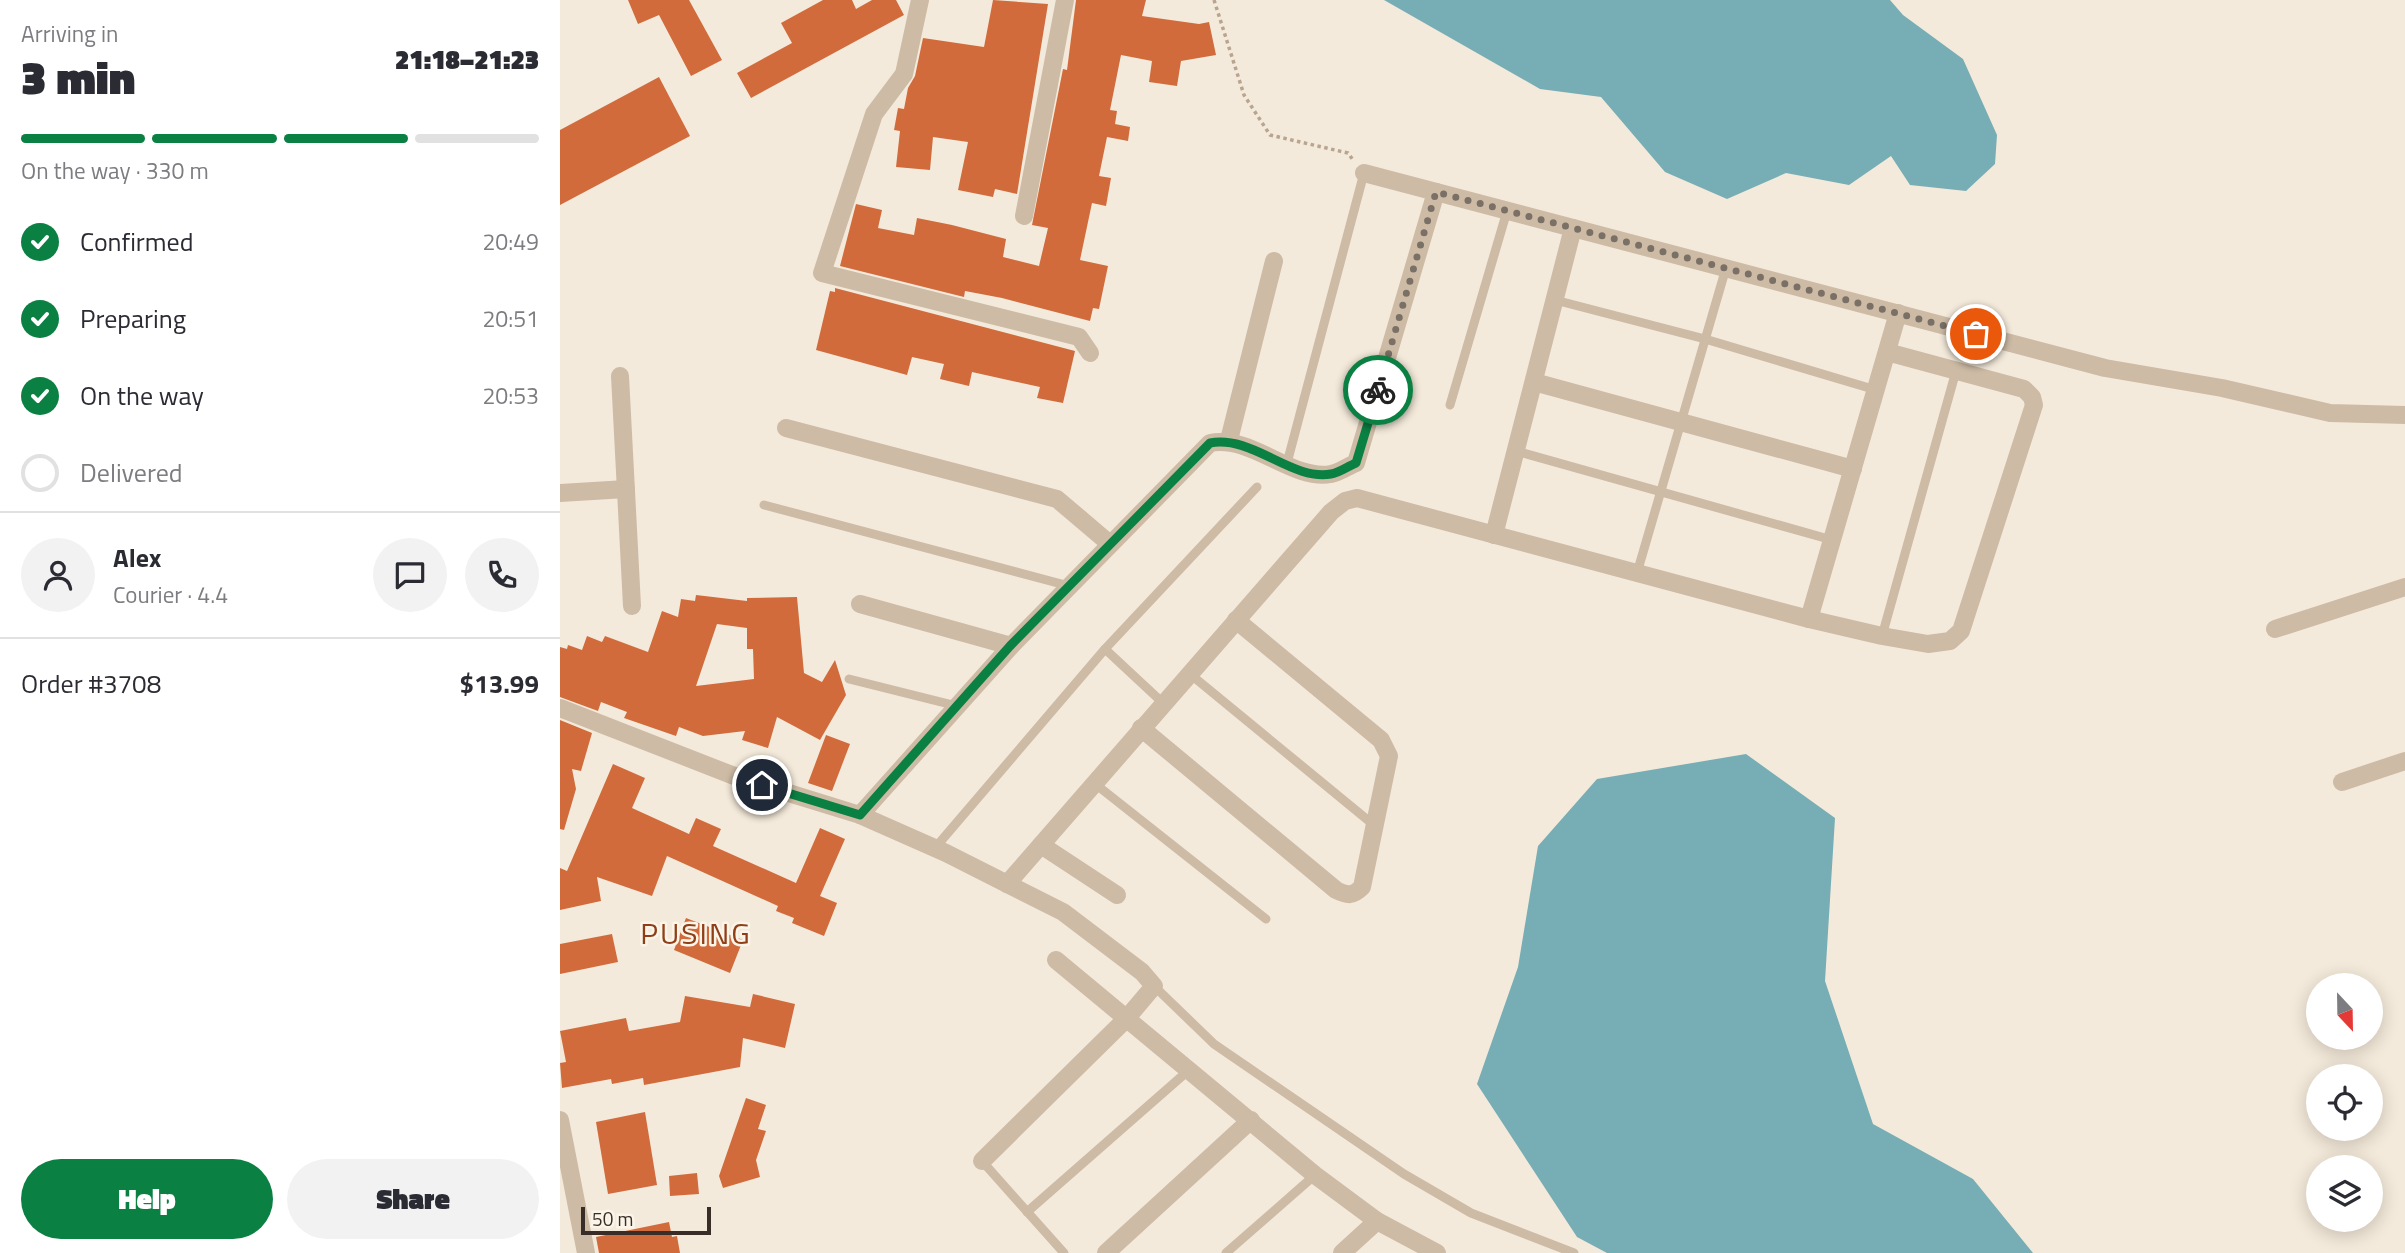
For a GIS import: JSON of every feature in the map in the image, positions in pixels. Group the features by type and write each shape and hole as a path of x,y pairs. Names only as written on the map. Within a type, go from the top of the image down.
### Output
{"street":[{"path":"920,0 904,74 874,114 822,273 1079,337 1090,354"},
{"path":"1024,216 1065,0"},
{"path":"1364,173 2105,368 2222,388 2330,413 2405,415"},
{"path":"860,815 1010,646 1210,443 1229,440 1306,471 1330,474 1356,463 1436,192"},
{"path":"1494,535 1573,228"},
{"path":"1229,440 1275,261"},
{"path":"1809,619 1898,313"},
{"path":"1007,884 1331,512 1345,501 1357,498 1809,619 1882,636 1928,645 1950,641 1961,631 2034,405 2032,397 2024,389 1887,352"},
{"path":"620,376 632,606"},
{"path":"1534,382 1853,469"},
{"path":"786,428 1057,499 1110,544"},
{"path":"560,493 626,489"},
{"path":"2275,629 2405,587"},
{"path":"860,604 1010,646"},
{"path":"1142,728 1346,895 1355,894 1362,887 1389,756 1387,748 1381,740 1236,620"},
{"path":"560,708 737,777 860,815 935,848 1063,912 1126,958 1154,986 1126,1019 982,1161"},
{"path":"2342,782 2405,761"},
{"path":"1041,845 1117,895"},
{"path":"1056,960 1315,1175 1377,1221 1437,1253"},
{"path":"560,1120 586,1253"},
{"path":"1106,1253 1251,1120"},
{"path":"1342,1253 1377,1221"}],"lane":[{"path":"1287,463 1364,173"},
{"path":"1450,405 1507,211"},
{"path":"1637,573 1726,268"},
{"path":"1555,300 1705,339 1876,390"},
{"path":"1882,636 1956,371"},
{"path":"1516,451 1832,540"},
{"path":"935,848 1105,649 1257,487"},
{"path":"764,505 1069,586"},
{"path":"1105,649 1163,703"},
{"path":"1189,673 1375,826"},
{"path":"849,679 957,706"},
{"path":"1094,783 1266,919"},
{"path":"1154,986 1214,1044 1404,1174 1471,1213 1574,1253"},
{"path":"1027,1212 1190,1069"},
{"path":"982,1161 1064,1253"},
{"path":"1226,1253 1315,1175"}],"path":[{"path":"1214,0 1244,95 1270,135 1348,153 1364,173"}],"water":[{"path":"1384,0 1890,0 1903,15 1963,59 1997,135 1995,164 1966,191 1910,185 1891,156 1849,185 1786,173 1727,199 1665,172 1601,97 1540,89"},
{"path":"1746,754 1835,818 1825,981 1873,1124 1973,1179 2033,1253 1607,1253 1577,1237 1477,1084 1518,967 1538,846 1597,779"}],"building":[{"path":"628,0 689,0 722,60 691,76 659,15 638,24"},
{"path":"823,0 852,0 856,9 872,0 896,0 904,15 751,98 737,73 792,43 781,23"},
{"path":"993,0 1048,4 1017,194 995,189 993,197 958,190 968,142 933,137 930,170 896,167 900,131 894,130 898,108 904,109 908,88 915,76 923,38 984,47"},
{"path":"1076,0 1146,0 1142,16 1199,24 1209,22 1216,55 1181,61 1177,86 1149,82 1152,61 1121,55 1110,110 1117,111 1115,124 1130,127 1128,141 1107,137 1099,176 1111,178 1106,206 1092,203 1080,260 1108,266 1099,309 1093,308 1090,321 1002,298 965,291 964,297 840,266 856,204 882,210 878,228 914,235 917,218 952,225 1006,239 1003,257 1039,266 1048,228 1032,225 1063,69 1067,70"},
{"path":"659,77 690,136 560,205 560,130"},
{"path":"835,288 1075,351 1063,403 1037,398 1040,387 972,372 969,386 940,379 944,364 912,357 907,375 816,350 830,291 835,292"},
{"path":"696,595 747,601 747,598 797,597 804,673 822,682 835,660 846,695 820,740 777,717 768,748 742,740 745,731 703,736 679,727 676,736 624,718 627,712 601,702 598,711 560,697 560,647 567,649 568,645 582,650 587,636 602,642 605,636 648,652 662,611 678,617 681,599 695,601","holes":["717,624 747,628 747,649 753,649 754,679 696,686"]},
{"path":"560,720 592,733 581,771 572,769 576,789 564,830 560,829"},
{"path":"826,735 850,744 832,791 808,783"},
{"path":"613,764 645,778 632,808 689,834 696,818 721,829 713,846 796,883 820,828 845,839 820,896 837,903 824,936 792,923 794,918 776,911 778,906 667,856 652,896 597,877 601,901 560,910 560,868 567,871"},
{"path":"686,918 743,940 730,973 674,950"},
{"path":"612,934 618,962 560,974 560,944"},
{"path":"753,994 795,1004 785,1048 743,1038 740,1067 644,1085 643,1078 612,1084 611,1079 562,1088 560,1063 566,1062 560,1031 626,1018 629,1031 680,1022 685,996 750,1007"},
{"path":"746,1098 766,1105 758,1129 766,1131 756,1160 760,1177 723,1188 719,1176"},
{"path":"645,1112 657,1185 608,1194 596,1122"},
{"path":"697,1173 699,1194 670,1196 669,1176"},
{"path":"669,1222 672,1237 677,1236 680,1253 599,1253 596,1237"}],"way so far":[{"path":"1378,390 1436,192 1976,334"}],"district":[{"name":"PUSING","path":"696,934"}],"route":[{"path":"762,785 860,815 1010,646 1210,443 1229,440 1306,471 1330,474 1356,463 1378,390"}]}
